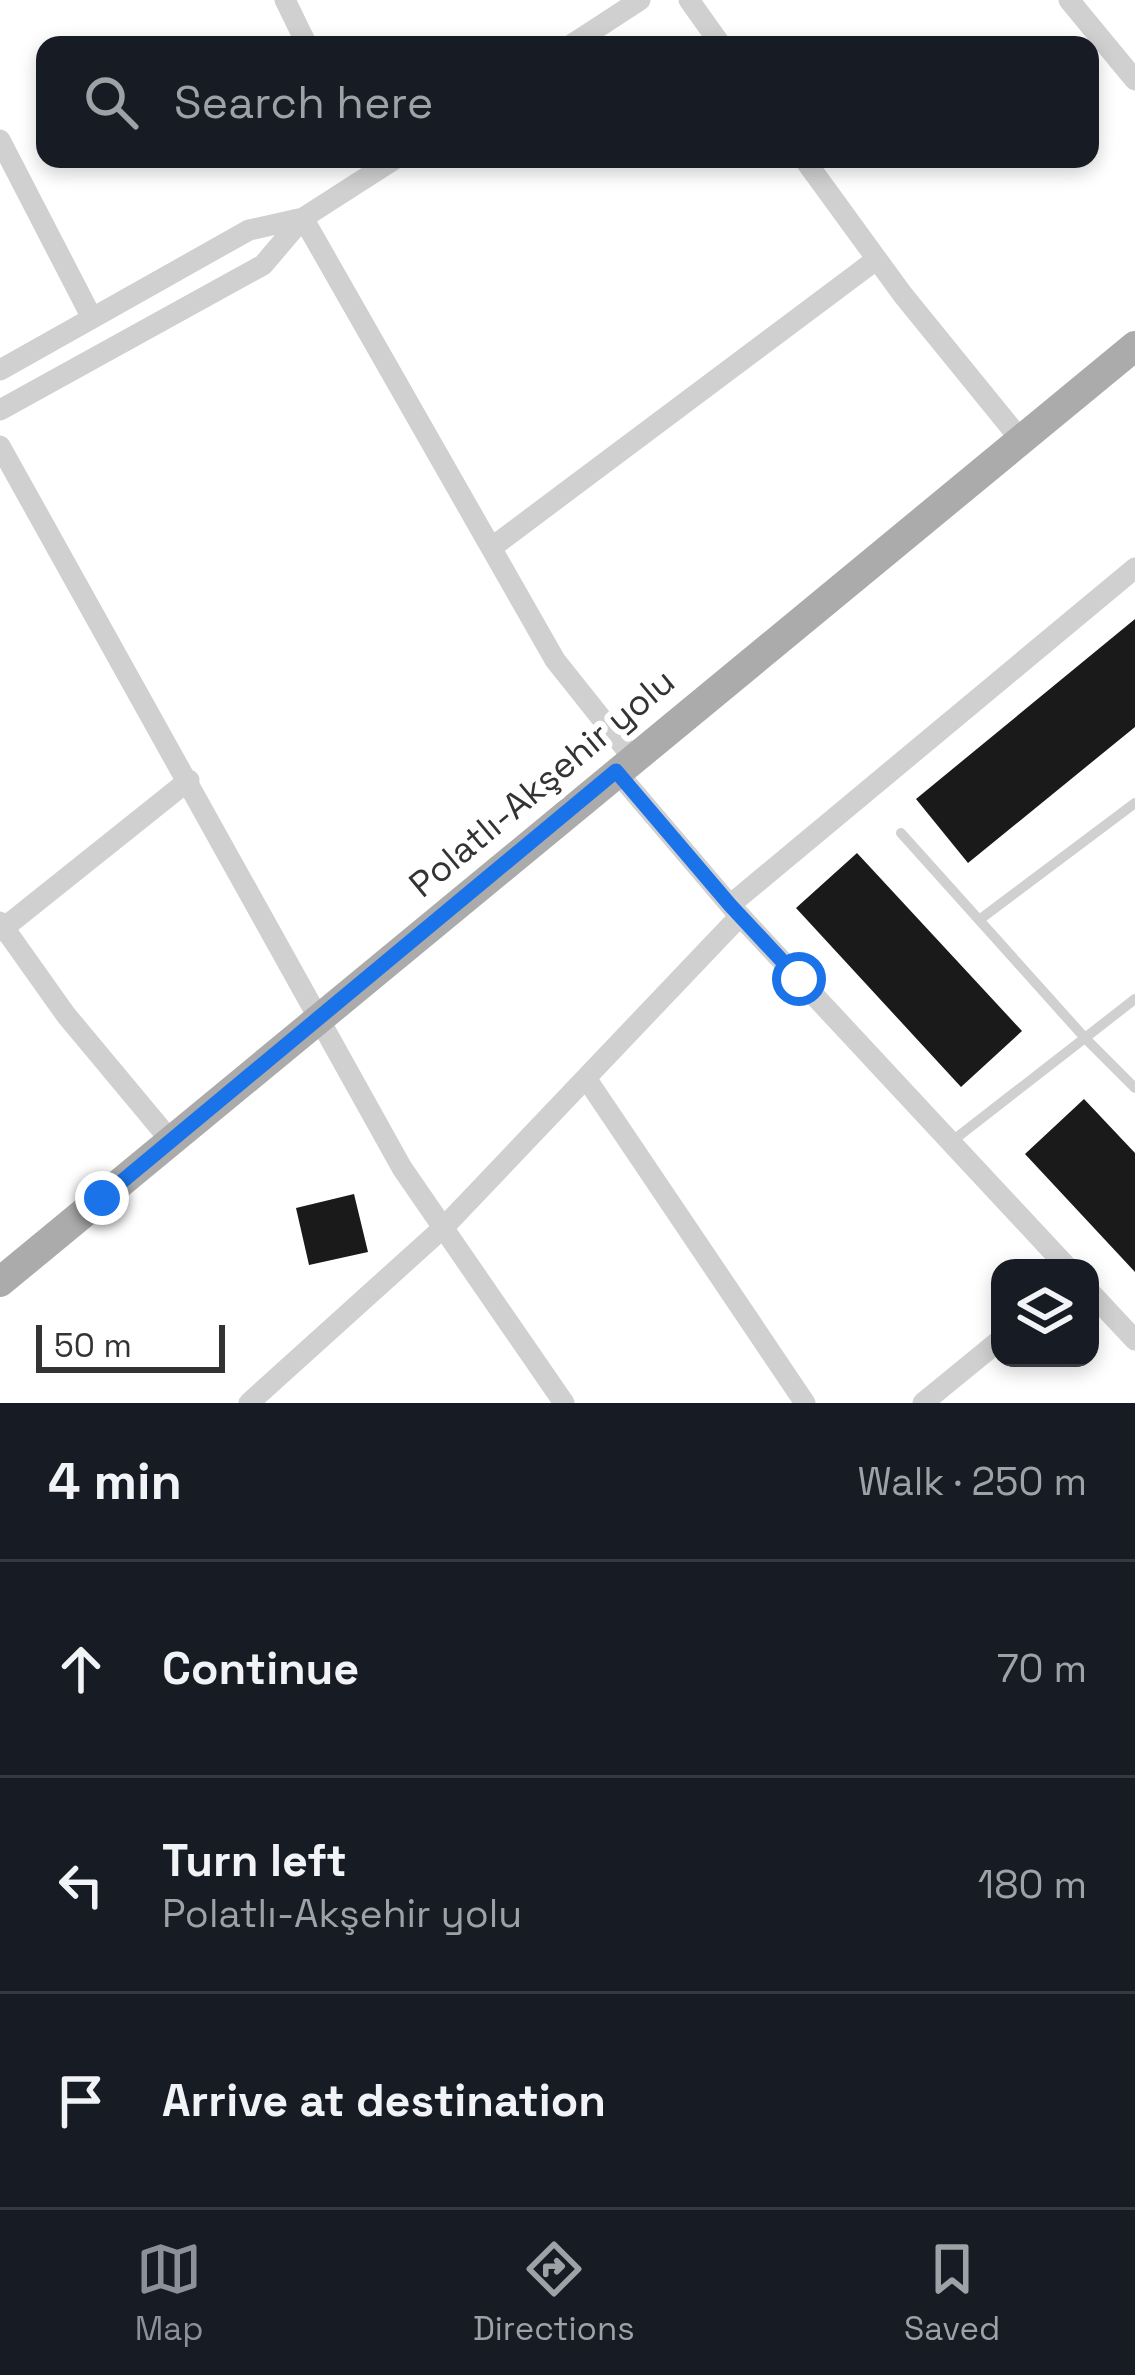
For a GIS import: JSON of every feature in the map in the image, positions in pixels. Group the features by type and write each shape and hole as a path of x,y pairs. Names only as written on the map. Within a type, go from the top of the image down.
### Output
{"main road":[{"name":"Polatlı-Akşehir yolu","path":"0,1282 1135,346"}],"street":[{"path":"284,0 302,36"},
{"path":"585,36 640,0"},
{"path":"689,0 715,36"},
{"path":"1069,0 1099,36"},
{"path":"1099,36 1135,80"},
{"path":"0,140 92,318"},
{"path":"0,410 263,265 303,218 366,168"},
{"path":"811,168 1022,440"},
{"path":"0,370 249,230 303,218"},
{"path":"303,218 555,660 625,765 735,910 1060,1259"},
{"path":"491,548 877,259"},
{"path":"0,446 402,1168 564,1403"},
{"path":"249,1403 444,1227 586,1078 735,910 1135,568"},
{"path":"171,1142 1,927 189,781"},
{"path":"586,1078 805,1403"},
{"path":"1099,1302 1135,1340"},
{"path":"922,1403 991,1347"}],"lane":[{"path":"979,920 1135,803"},
{"path":"902,833 1135,1088"},
{"path":"951,1142 1135,999"}],"building":[{"path":"1135,619 1135,727 968,863 916,799"},
{"path":"857,853 1022,1031 961,1087 796,908"},
{"path":"1084,1099 1135,1153 1135,1272 1025,1154"},
{"path":"354,1194 368,1252 309,1265 296,1208"}],"route":[{"path":"102,1198 616,771 799,979"}]}
